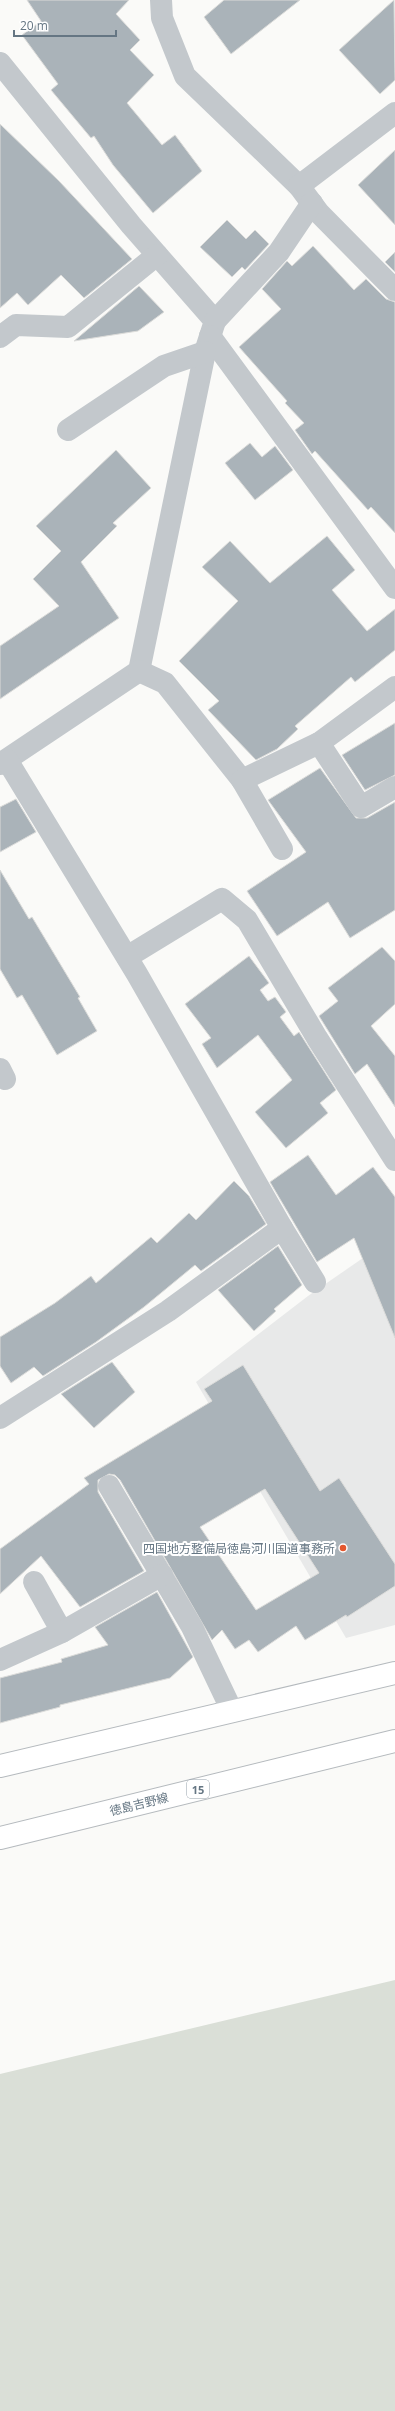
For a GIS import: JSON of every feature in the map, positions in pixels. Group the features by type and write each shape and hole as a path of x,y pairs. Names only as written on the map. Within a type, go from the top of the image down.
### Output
{"main road":[{"path":"0,1766 395,1673"},
{"name":"徳島吉野線","path":"0,1838 395,1741"}],"street":[{"path":"161,0 162,18 185,76 306,194 395,290"},
{"path":"0,63 157,256 210,336 395,588"},
{"path":"68,430 210,336 279,252 306,194 395,113"},
{"path":"0,337 16,325 68,327 157,256"},
{"path":"210,336 139,671 4,762 126,957 282,1228 315,1282"},
{"path":"139,671 165,683 242,780 282,850"},
{"path":"242,780 319,742 395,687"},
{"path":"319,742 361,807 395,787"},
{"path":"126,957 222,899 247,920 317,1038 395,1160"},
{"path":"0,1418 168,1311 282,1228"},
{"path":"109,1486 192,1627 232,1711"},
{"path":"0,1660 62,1632 162,1576"},
{"path":"34,1582 62,1632"}],"shaded area":[{"path":"395,1241 395,1625 346,1638 196,1382 308,1296 376,1249"},
{"path":"395,1980 395,2411 0,2411 0,2074"}],"building":[{"path":"27,0 129,0 116,14 140,40 130,50 154,75 127,103 162,145 175,135 202,171 153,213 113,165 94,136 91,138 51,90 58,84 22,35 41,21"},
{"path":"224,0 300,0 231,54 204,17"},
{"path":"394,0 395,80 380,94 339,50"},
{"path":"0,124 59,181 132,259 84,298 61,275 28,305 17,293 0,308"},
{"path":"395,150 395,225 358,185"},
{"path":"227,220 246,239 255,230 269,244 245,270 242,267 232,277 200,247"},
{"path":"313,246 354,290 366,279 386,299 395,302 395,533 371,507 368,510 315,451 312,454 295,430 304,423 285,403 287,401 239,347 281,309 262,289 287,261 292,266"},
{"path":"395,252 395,272 385,262"},
{"path":"139,286 164,312 138,331 74,341"},
{"path":"250,443 262,457 275,446 293,470 255,500 225,463"},
{"path":"116,450 151,488 113,523 117,526 81,562 119,618 0,699 0,646 59,606 33,579 61,551 36,526"},
{"path":"327,536 355,570 332,590 367,631 395,609 395,650 355,682 351,677 295,726 298,729 277,749 256,760 208,710 219,701 179,661 238,601 202,567 230,541 270,583"},
{"path":"395,723 395,775 365,790 342,755"},
{"path":"320,768 356,818 367,818 395,802 395,910 350,938 328,902 277,936 247,891 306,852 268,800"},
{"path":"16,799 36,832 0,852 0,807"},
{"path":"0,870 29,919 32,917 80,997 78,998 97,1031 57,1055 22,995 17,998 0,969"},
{"path":"382,947 395,961 395,1004 371,1026 395,1056 395,1107 367,1064 355,1074 319,1016 338,1001 328,988"},
{"path":"249,956 269,983 260,990 268,1001 275,997 286,1012 280,1017 294,1036 299,1032 336,1090 320,1103 328,1113 286,1148 255,1112 292,1080 258,1035 217,1068 202,1044 211,1038 185,1004"},
{"path":"308,1155 336,1195 373,1167 395,1197 395,1338 354,1238 317,1262 270,1182"},
{"path":"234,1181 249,1196 266,1224 201,1271 195,1265 144,1307 96,1342 43,1376 34,1367 11,1383 0,1366 0,1337 55,1303 91,1276 96,1283 151,1237 157,1243 189,1213 196,1220"},
{"path":"278,1246 302,1285 274,1309 276,1311 254,1331 218,1290"},
{"path":"112,1362 135,1392 94,1428 61,1394"},
{"path":"243,1365 320,1491 339,1478 395,1564 395,1586 347,1617 346,1615 305,1640 296,1626 258,1652 249,1640 235,1649 222,1630 212,1640 120,1480 115,1475 109,1474 98,1480 98,1492 144,1571 80,1607 41,1556 0,1594 0,1549 89,1484 84,1478 212,1401 204,1389","holes":["265,1489 319,1573 256,1610 200,1527"]},
{"path":"157,1592 193,1657 170,1678 60,1705 60,1707 0,1723 0,1678 62,1662 61,1659 108,1645 95,1627"}],"place":[{"name":"四国地方整備局徳島河川国道事務所","path":"343,1548"}]}
